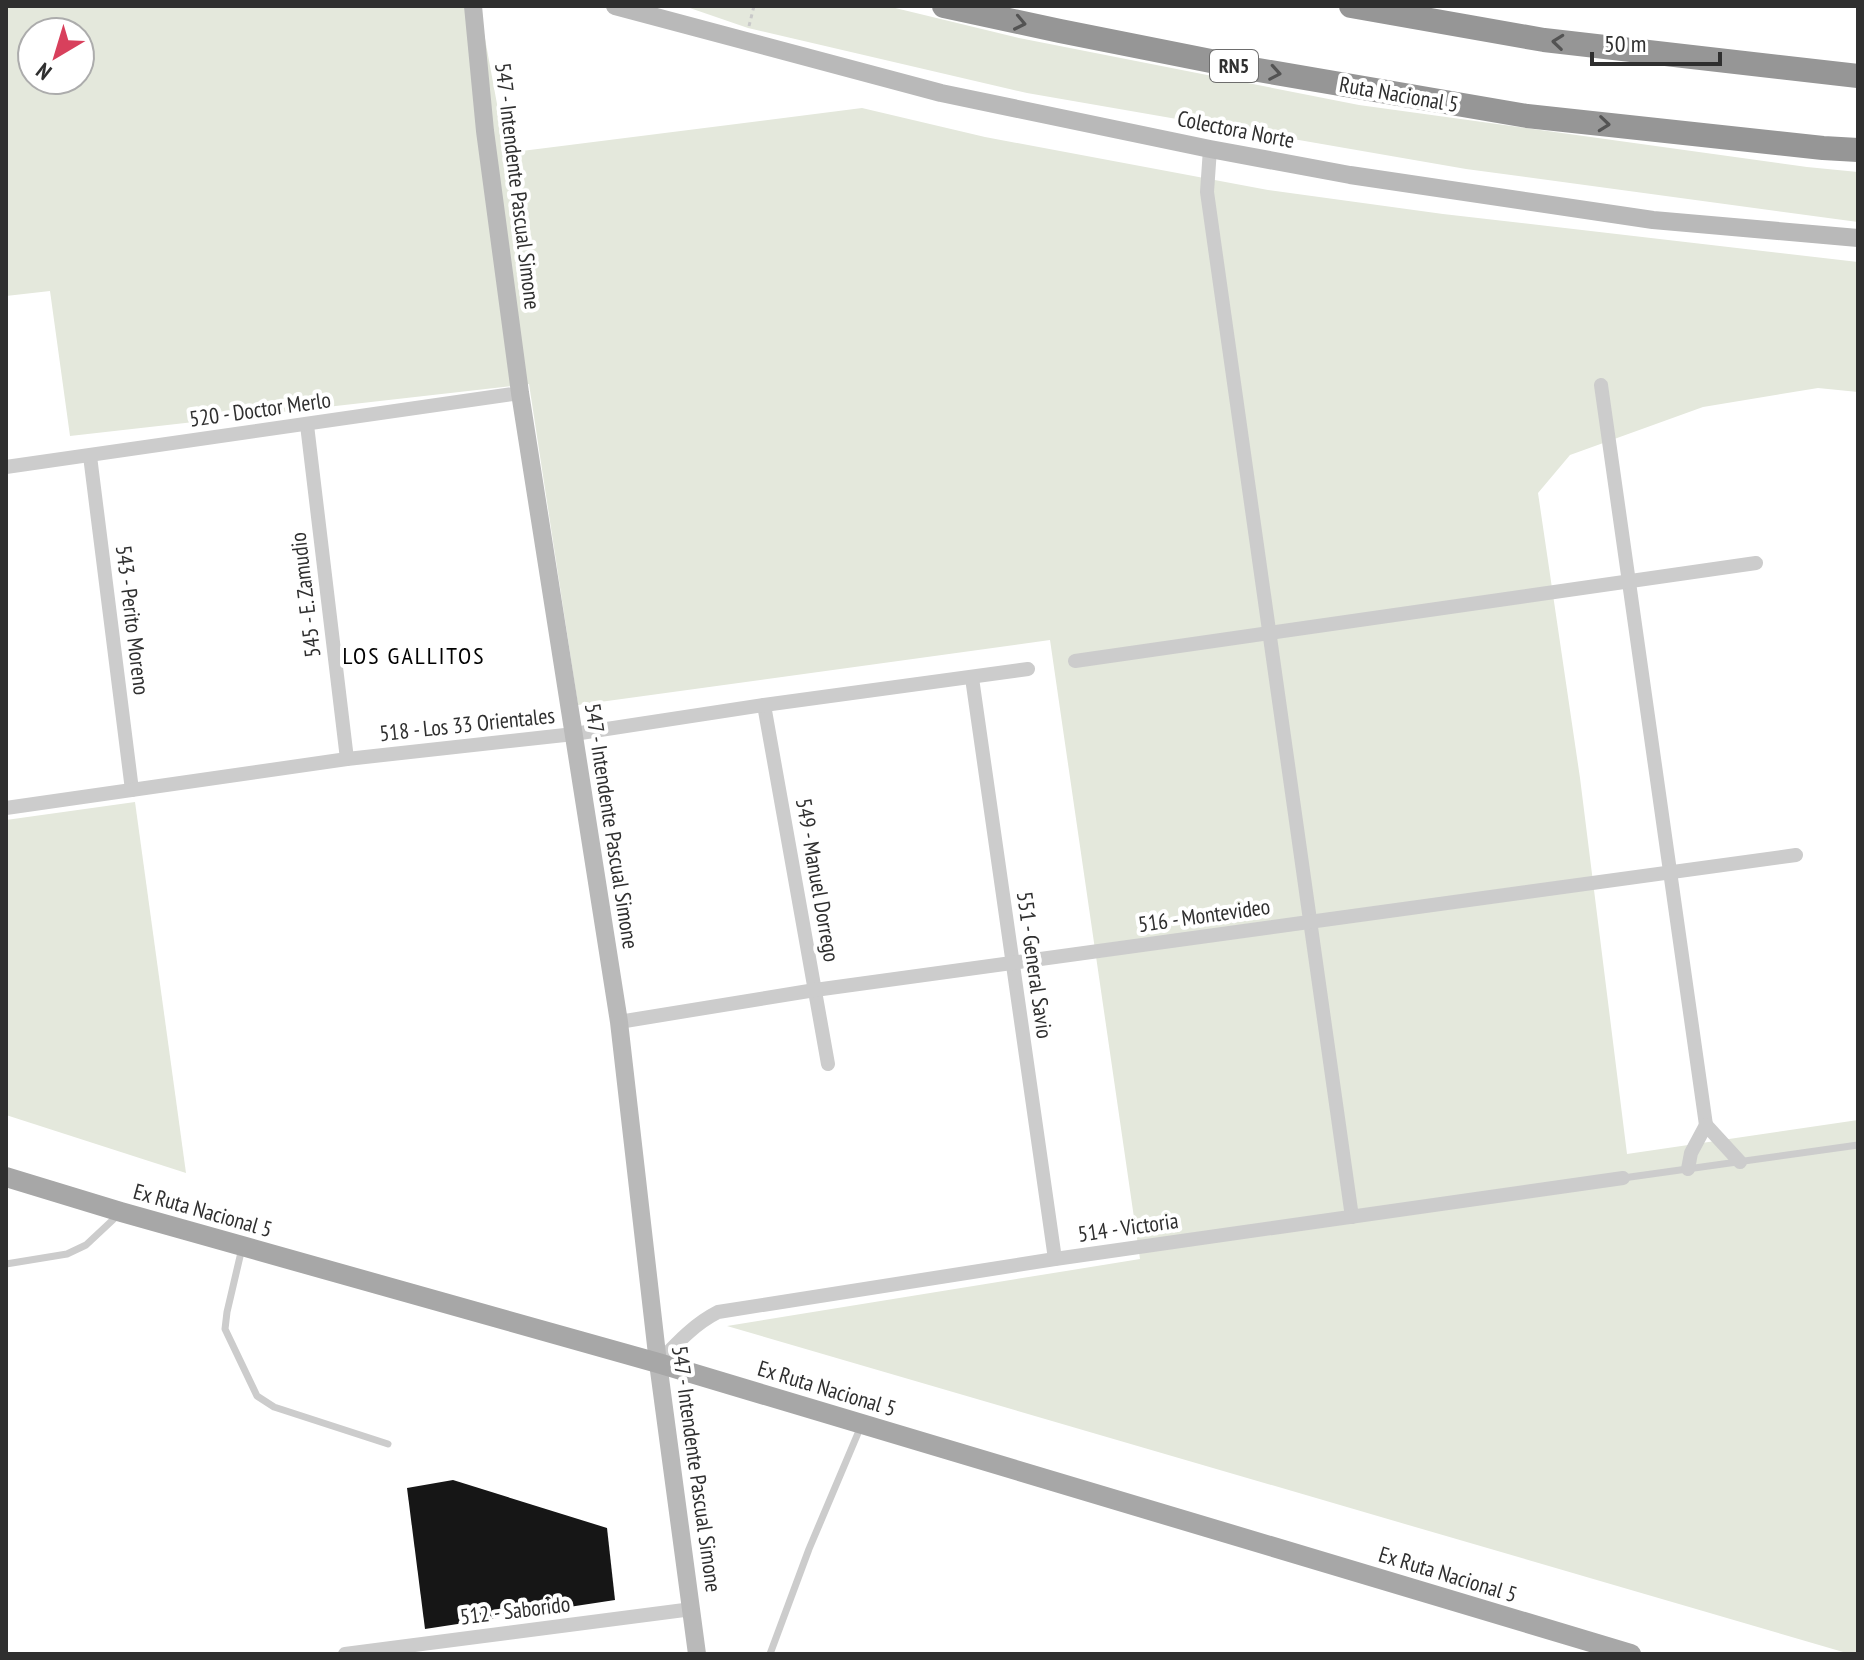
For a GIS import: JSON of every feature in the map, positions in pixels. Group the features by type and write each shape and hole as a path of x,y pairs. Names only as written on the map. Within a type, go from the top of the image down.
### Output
{"highway":[{"name":"Ruta Nacional 5","path":"944,6 1226,64 1527,116 1858,150"},
{"path":"1351,6 1544,40 1858,76"}],"main road":[{"name":"Ex Ruta Nacional 5","path":"6,1177 658,1363 1631,1654"}],"street":[{"name":"547 - Intendente Pascual Simone","path":"473,6 485,131 520,393 619,1022 658,1363 697,1654"},
{"name":"Colectora Norte","path":"615,6 941,93 1210,149 1350,175 1653,220 1858,238"},
{"path":"1210,149 1207,192 1352,1217"},
{"path":"1601,385 1706,1125 1740,1162"},
{"name":"520 - Doctor Merlo","path":"6,467 520,393"},
{"name":"545 - E. Zamudio","path":"307,425 347,759"},
{"name":"543 - Perito Moreno","path":"90,456 132,790"},
{"path":"1075,661 1756,563"},
{"name":"518 - Los 33 Orientales","path":"6,808 347,759 574,734 1028,669"},
{"name":"551 - General Savio","path":"972,678 1055,1259"},
{"name":"549 - Manuel Dorrego","path":"764,705 828,1064"},
{"name":"516 - Montevideo","path":"619,1022 815,990 1796,855"},
{"path":"1688,1169 1691,1153 1706,1125"},
{"name":"514 - Victoria","path":"658,1363 689,1332 718,1312 1055,1259 1623,1178"},
{"name":"512 - Saborido","path":"353,1653 692,1609"}],"lane":[{"path":"1623,1178 1858,1145"},
{"path":"6,1264 67,1254 86,1245 121,1212"},
{"path":"242,1246 225,1329 257,1396 274,1407 388,1444"},
{"path":"770,1654 809,1549 862,1424"}],"shaded area":[{"path":"6,6 479,6 506,153 862,108 985,137 1268,190 1443,214 1858,262 1858,392 1818,388 1703,407 1570,455 1538,493 1580,778 1627,1154 1858,1120 1858,1654 727,1326 1140,1259 1050,640 578,705 529,384 70,436 50,291 6,296"},
{"path":"684,6 887,6 1019,38 1359,105 1858,172 1858,222 1466,169 1027,93 748,28"},
{"path":"135,802 186,1173 6,1115 6,820"}],"building":[{"path":"453,1480 607,1528 615,1600 425,1629 407,1488"}],"district":[{"name":"LOS GALLITOS","path":"414,656"}]}
